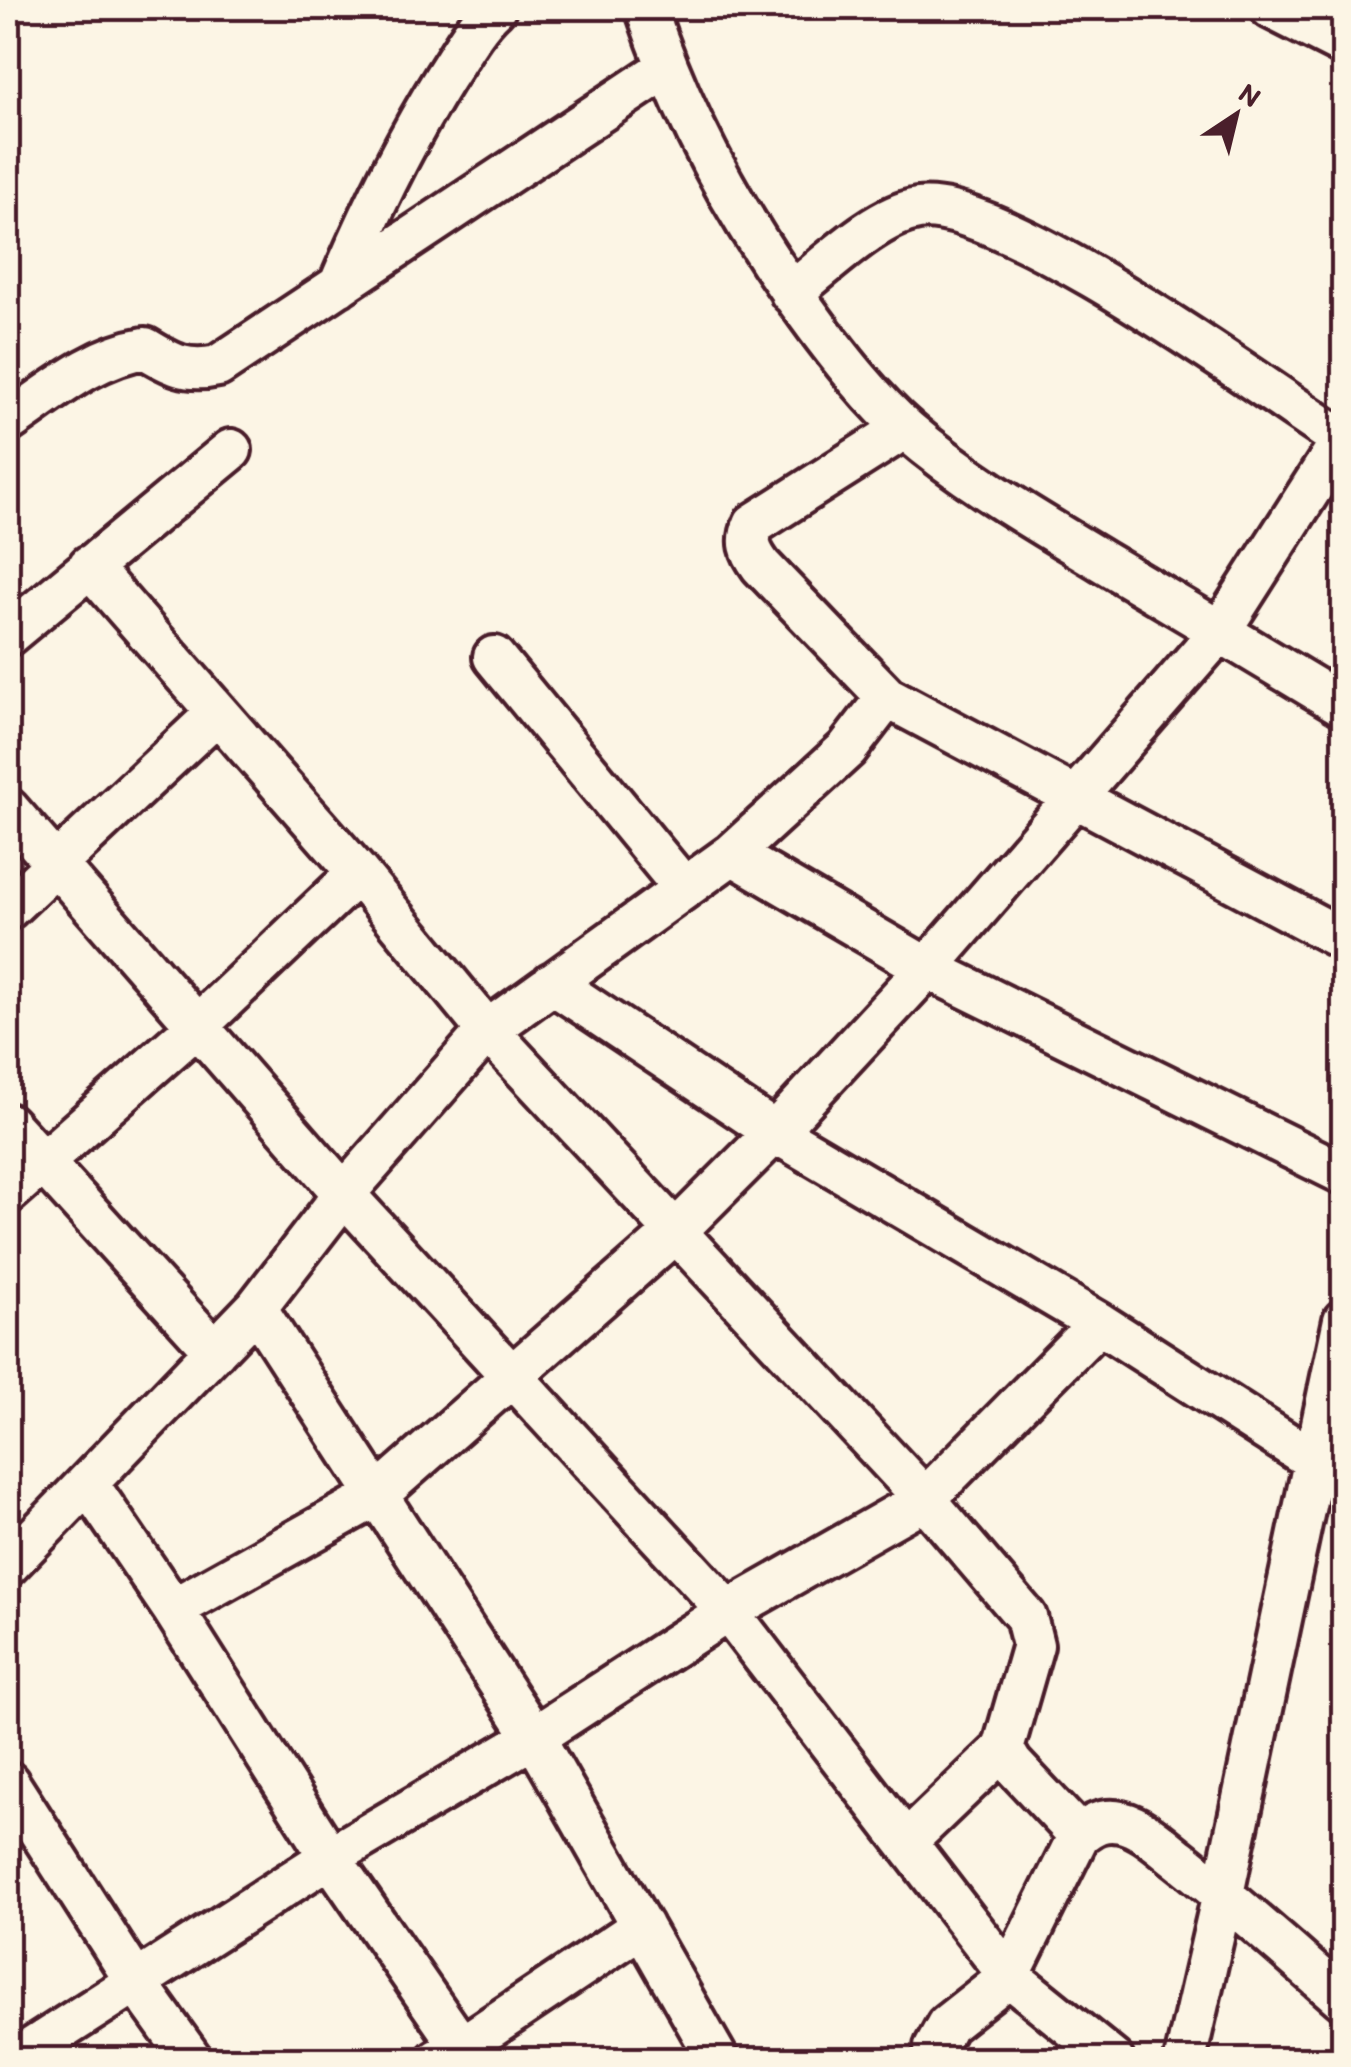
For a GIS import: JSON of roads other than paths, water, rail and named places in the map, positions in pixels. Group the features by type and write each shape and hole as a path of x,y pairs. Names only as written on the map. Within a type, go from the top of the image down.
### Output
{"street":[{"path":"339,286 410,132 496,8"},
{"path":"646,8 666,68 728,195 791,292 849,370 905,428 952,466 1012,505 1344,706"},
{"path":"1271,8 1344,45"},
{"path":"8,422 97,363 121,352 146,348 175,366 199,370 218,366 666,68"},
{"path":"173,1609 376,1496 674,1233 775,1132 927,968 1220,631 1343,440 1116,291 1045,251 951,211 920,209 882,223 791,292"},
{"path":"905,428 754,524 748,537 750,552 761,566 888,697 1344,940"},
{"path":"8,635 232,450"},
{"path":"90,566 358,873 488,1030 925,1499 1026,1617 1033,1645 1003,1749 907,1840"},
{"path":"494,657 682,887"},
{"path":"8,1565 256,1308 344,1194 488,1030 732,854 846,749 888,697"},
{"path":"8,908 218,713"},
{"path":"8,809 344,1194 728,1612 1009,1976 1113,2060"},
{"path":"732,854 927,968 1344,1174"},
{"path":"8,1193 196,1027 358,873"},
{"path":"552,982 775,1132 1100,1323 1329,1469"},
{"path":"8,1124 215,1351"},
{"path":"256,1308 534,1737 718,2060"},
{"path":"1184,2060 1329,1469 1344,1320"},
{"path":"14,2060 330,1857 534,1737 728,1612 925,1499 1100,1323"},
{"path":"88,1484 173,1609 457,2055 642,1926"},
{"path":"1003,1749 1012,1764 1079,1835"},
{"path":"8,1782 136,1982 192,2060"},
{"path":"938,2060 935,2047 948,2025 1009,1976 1079,1835 1095,1823 1109,1820 1130,1825 1223,1894 1344,2000"}]}
